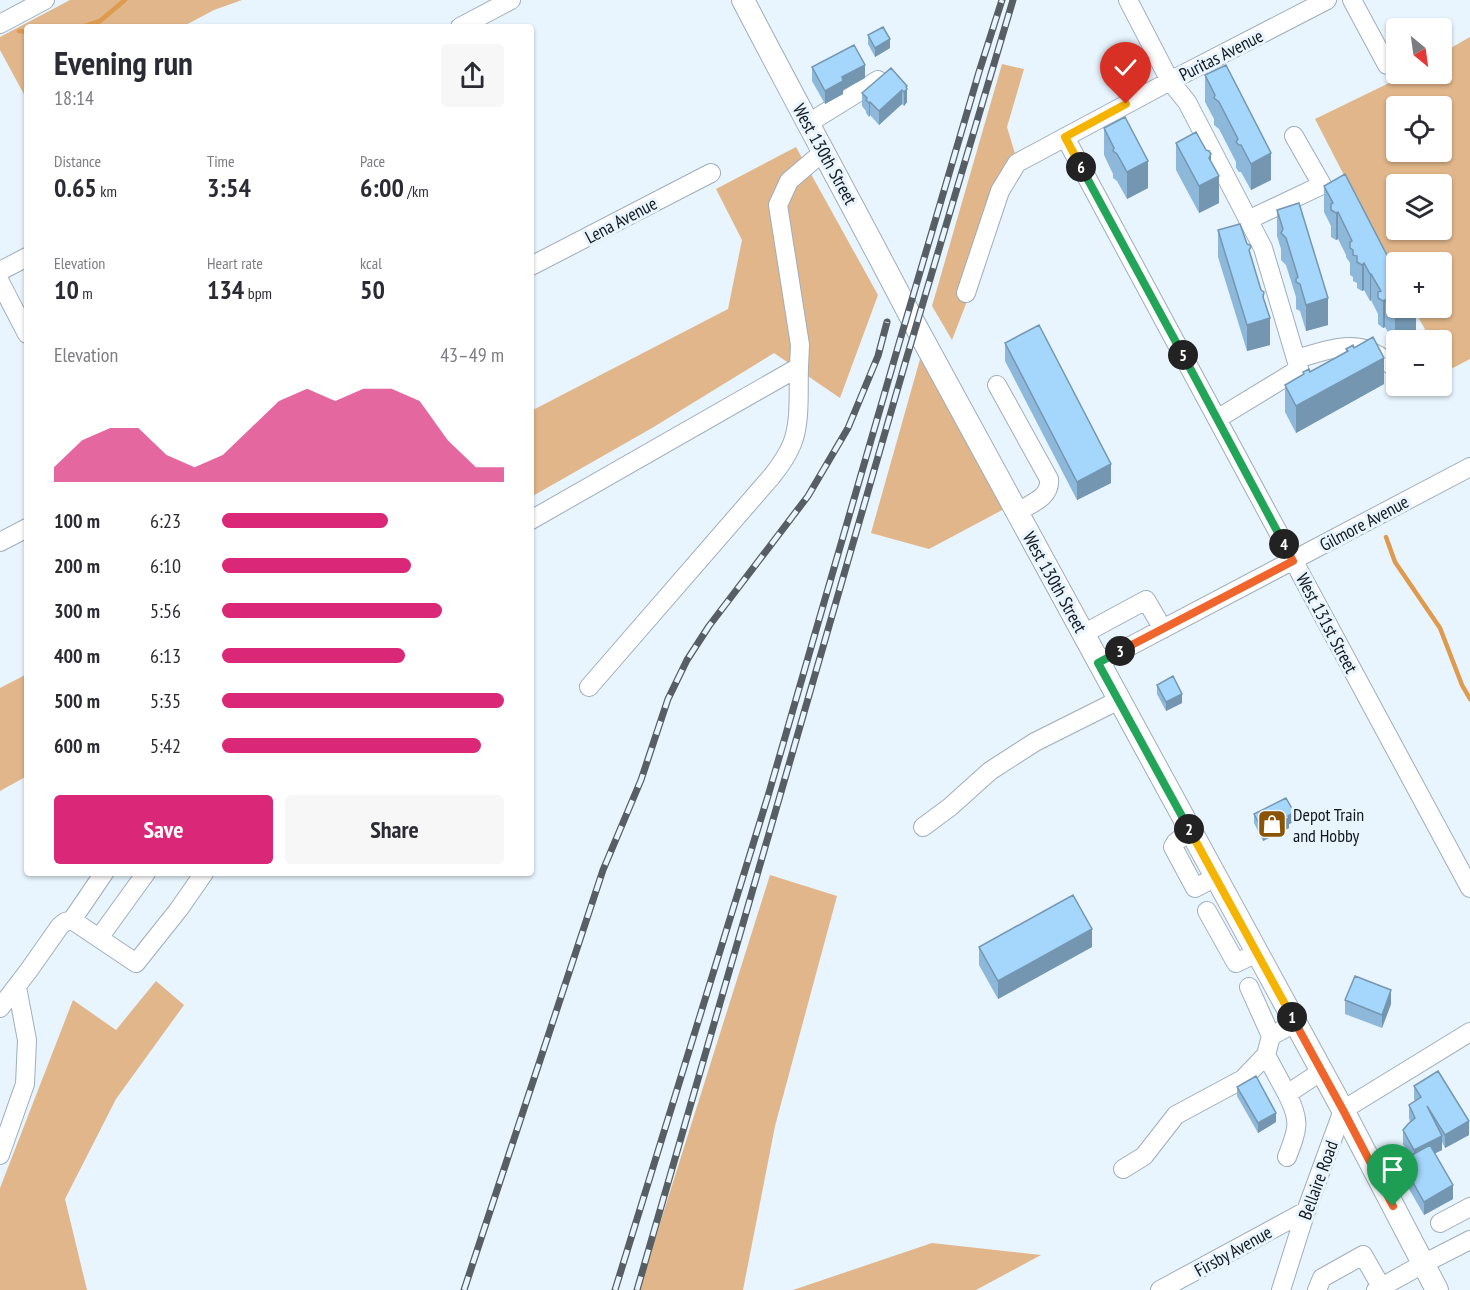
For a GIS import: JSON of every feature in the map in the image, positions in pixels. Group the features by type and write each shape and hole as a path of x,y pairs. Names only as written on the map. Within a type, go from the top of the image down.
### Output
{"main road":[{"name":"West 130th Street","path":"743,0 914,323 1343,1110 1437,1290"}],"street":[{"path":"0,24 45,0"},
{"path":"466,24 511,0"},
{"path":"1128,0 1170,81 1187,102 1263,248 1299,369 1217,419"},
{"name":"Puritas Avenue","path":"966,293 1000,191 1017,163 1327,0"},
{"path":"1352,0 1386,61"},
{"path":"807,124 878,80"},
{"path":"1248,220 1322,185 1294,136"},
{"name":"West 131st Street","path":"1065,137 1470,888"},
{"path":"589,687 772,476 783,462 793,441 796,425 800,345 778,205 789,181 823,152"},
{"name":"Lena Avenue","path":"534,264 711,173"},
{"path":"0,271 24,259"},
{"path":"0,282 24,328"},
{"path":"1296,359 1350,347 1364,348 1386,361"},
{"path":"534,518 799,367"},
{"path":"998,385 1049,479 1049,486 1043,497 1017,512"},
{"name":"Gilmore Avenue","path":"1098,663 1382,513 1469,470"},
{"path":"0,542 24,530"},
{"path":"1083,634 1146,600 1163,629"},
{"path":"923,827 950,807 990,771 1035,742 1119,700"},
{"path":"1124,1169 1144,1156 1176,1115 1244,1079 1266,1055 1271,1036 1249,987 1173,847 1190,831"},
{"path":"0,1008 60,926 72,920 102,876"},
{"path":"99,938 144,876"},
{"path":"72,920 136,963 202,876"},
{"path":"1195,888 1215,877"},
{"path":"1207,910 1228,900"},
{"path":"1236,963 1257,953"},
{"path":"1249,987 1270,977"},
{"path":"0,1155 25,1084 27,1040 17,987"},
{"path":"1271,1036 1295,1023"},
{"path":"1343,1110 1470,1032"},
{"path":"1266,1055 1294,1108 1297,1120 1296,1133 1287,1157"},
{"path":"1287,1094 1322,1071"},
{"name":"Bellaire Road","path":"1281,1290 1306,1211 1343,1110"},
{"path":"1440,1223 1470,1206"},
{"name":"Firsby Avenue","path":"1160,1290 1306,1211"},
{"path":"1317,1290 1322,1278 1363,1255 1381,1289 1423,1264 1468,1246"}],"shaded area":[{"path":"70,0 242,0 214,10 188,24 25,24"},
{"path":"24,24 24,94 0,50 0,37"},
{"path":"1470,37 1470,359 1452,368 1452,330 1425,330 1419,318 1452,318 1452,252 1386,252 1386,257 1315,119 1385,85 1452,84 1452,47"},
{"path":"1002,64 1024,69 1007,127 1019,167 952,340 932,306"},
{"path":"796,147 878,295 840,398 774,353 652,428 534,495 534,409 728,309 742,240 716,189"},
{"path":"922,352 1006,508 929,549 871,533"},
{"path":"24,676 24,778 0,791 0,688"},
{"path":"770,875 837,896 775,1126 743,1290 639,1290"},
{"path":"156,981 184,1005 116,1099 65,1199 87,1290 0,1290 0,1188 73,1000 116,1030"},
{"path":"932,1243 1041,1255 976,1290 793,1290"}],"building":[{"path":"883,27 890,39 875,48 868,35"},
{"path":"854,45 865,65 842,77 843,81 825,91 812,67"},
{"path":"1226,65 1271,153 1251,164 1241,145 1236,142 1238,139 1219,102 1214,98 1215,95 1205,75"},
{"path":"891,68 907,86 907,89 904,92 902,90 879,111 866,100 867,98 862,93"},
{"path":"1125,117 1148,161 1127,172 1113,151 1114,148 1104,128"},
{"path":"1196,132 1206,150 1211,154 1209,158 1219,176 1199,186 1176,143"},
{"path":"1345,174 1386,253 1386,302 1378,298 1378,292 1381,291 1364,263 1362,265 1357,262 1357,256 1353,255 1353,250 1350,248 1352,241 1338,212 1331,210 1333,203 1324,186"},
{"path":"1299,203 1328,298 1306,305 1300,284 1296,282 1298,277 1286,238 1281,233 1283,229 1277,210"},
{"path":"1240,224 1247,244 1251,247 1249,250 1261,290 1264,292 1263,297 1270,318 1247,325 1218,230"},
{"path":"1039,325 1111,464 1077,482 1005,343"},
{"path":"1373,337 1384,358 1296,406 1285,385 1304,374 1303,372 1309,369 1310,372 1348,351 1346,349 1353,345 1354,348"},
{"path":"1173,676 1182,694 1166,702 1157,685"},
{"path":"1286,798 1294,812 1288,816 1289,818 1263,831 1254,814"},
{"path":"1073,895 1092,929 998,981 979,947"},
{"path":"1355,976 1391,990 1382,1015 1345,1000"},
{"path":"1438,1071 1469,1121 1445,1135 1427,1106 1442,1136 1414,1150 1403,1130 1415,1118 1409,1105 1421,1097 1414,1086"},
{"path":"1256,1076 1276,1113 1258,1123 1237,1087"},
{"path":"1430,1145 1453,1185 1424,1202 1401,1161"}],"waterway":[{"path":"91,24 100,21 125,0"},
{"path":"19,31 24,32"},
{"path":"1386,537 1395,562 1440,628 1462,685 1470,699"}],"railway":[{"path":"615,1290 768,796 900,340 1002,0"},
{"path":"637,1290 906,360 1013,0"},
{"path":"464,1290 603,870 641,780 668,699 687,660 709,626 808,496 848,428 878,356 887,322"}],"place":[{"name":"Depot Train and Hobby","path":"1272,824"}],"route":[{"path":"1126,104 1065,137 1293,561 1098,663 1393,1206"}]}
